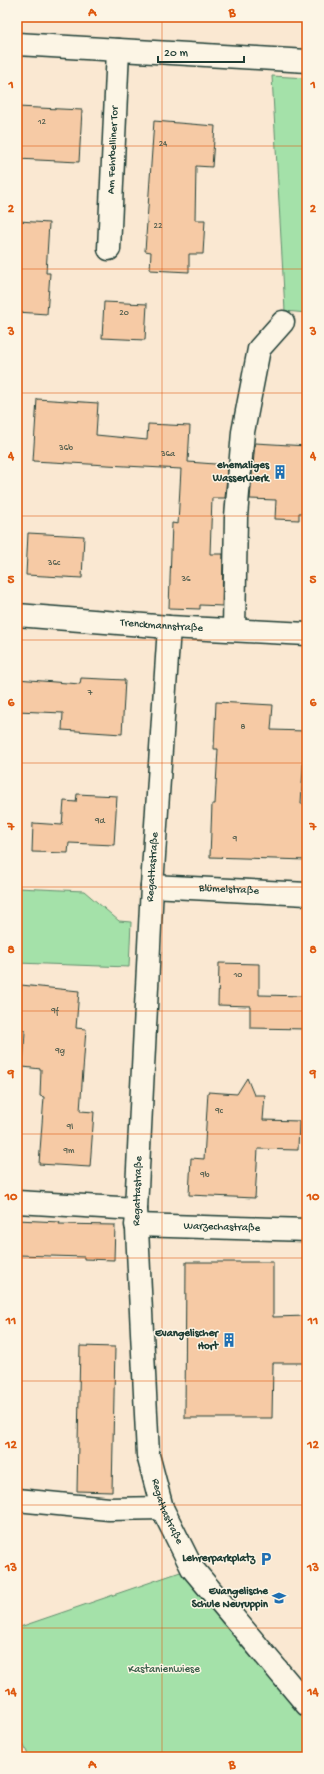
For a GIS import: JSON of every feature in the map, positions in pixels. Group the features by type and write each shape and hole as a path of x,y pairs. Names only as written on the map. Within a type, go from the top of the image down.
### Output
{"street":[{"path":"17,44 307,61"},
{"name":"Am Fehrbelliner Tor","path":"109,249 118,50"},
{"path":"234,629 236,517 243,432 259,349 283,322"},
{"name":"Trenckmannstraße","path":"17,615 169,627 234,629 307,634"},
{"name":"Regattastraße","path":"169,627 152,886 136,1217 148,1455 162,1508 192,1568 307,1705"},
{"name":"Blümelstraße","path":"152,886 307,894"},
{"name":"Warzechastraße","path":"17,1202 136,1217 307,1230"},
{"path":"17,1500 110,1509 162,1508"}],"green space":[{"path":"272,76 307,78 307,313 285,311"},
{"path":"17,888 84,891 119,921 131,922 129,967 17,963"},
{"name":"Kastanienwiese","path":"192,1568 307,1705 307,1757 29,1757 17,1730 17,1628"}],"building":[{"path":"17,107 82,110 79,162 17,159"},
{"path":"154,121 215,126 212,167 196,166 195,220 205,220 203,254 189,254 189,272 150,270 151,252 145,251"},
{"path":"19,221 49,223 46,273 50,273 47,314 17,312"},
{"path":"104,302 147,304 145,340 102,338"},
{"path":"37,399 98,403 96,435 147,440 148,424 190,426 188,462 228,465 225,498 212,498 210,554 223,554 222,606 200,605 200,609 169,608 172,523 178,524 181,469 33,461"},
{"name":"ehemaliges Wasserwerk","path":"255,443 307,446 307,513 299,513 299,520 275,519 276,500 250,499"},
{"path":"28,533 84,536 82,578 26,575"},
{"path":"81,678 125,680 122,734 62,730 63,713 17,711 17,679 80,684"},
{"path":"216,702 273,705 271,730 305,731 301,804 307,805 307,860 210,857 212,804 215,804 218,749 214,749"},
{"path":"77,794 117,796 114,845 69,843 68,853 32,852 33,823 62,825 64,801 76,802"},
{"path":"219,963 259,964 259,995 307,996 307,1029 250,1028 250,1006 218,1005"},
{"path":"21,985 79,991 76,1028 86,1029 80,1111 94,1112 90,1167 39,1164 44,1097 40,1096 41,1069 23,1067 25,1030 18,1029"},
{"path":"247,1078 254,1095 265,1095 263,1120 299,1121 298,1150 258,1149 255,1198 189,1195 191,1158 204,1159 208,1092 237,1094"},
{"path":"17,1220 60,1222 59,1224 115,1225 114,1260 84,1259 84,1257 17,1255"},
{"name":"Evangelischer Hort","path":"186,1262 273,1262 273,1317 307,1316 307,1363 273,1363 272,1418 185,1418"},
{"path":"80,1346 115,1347 112,1492 77,1491"}],"place":[{"name":"ehemaliges Wasserwerk","path":"280,472"},
{"name":"Evangelischer Hort","path":"229,1340"},
{"name":"Lehrerparkplatz","path":"266,1559"},
{"name":"Evangelische Schule Neuruppin","path":"279,1598"}]}
